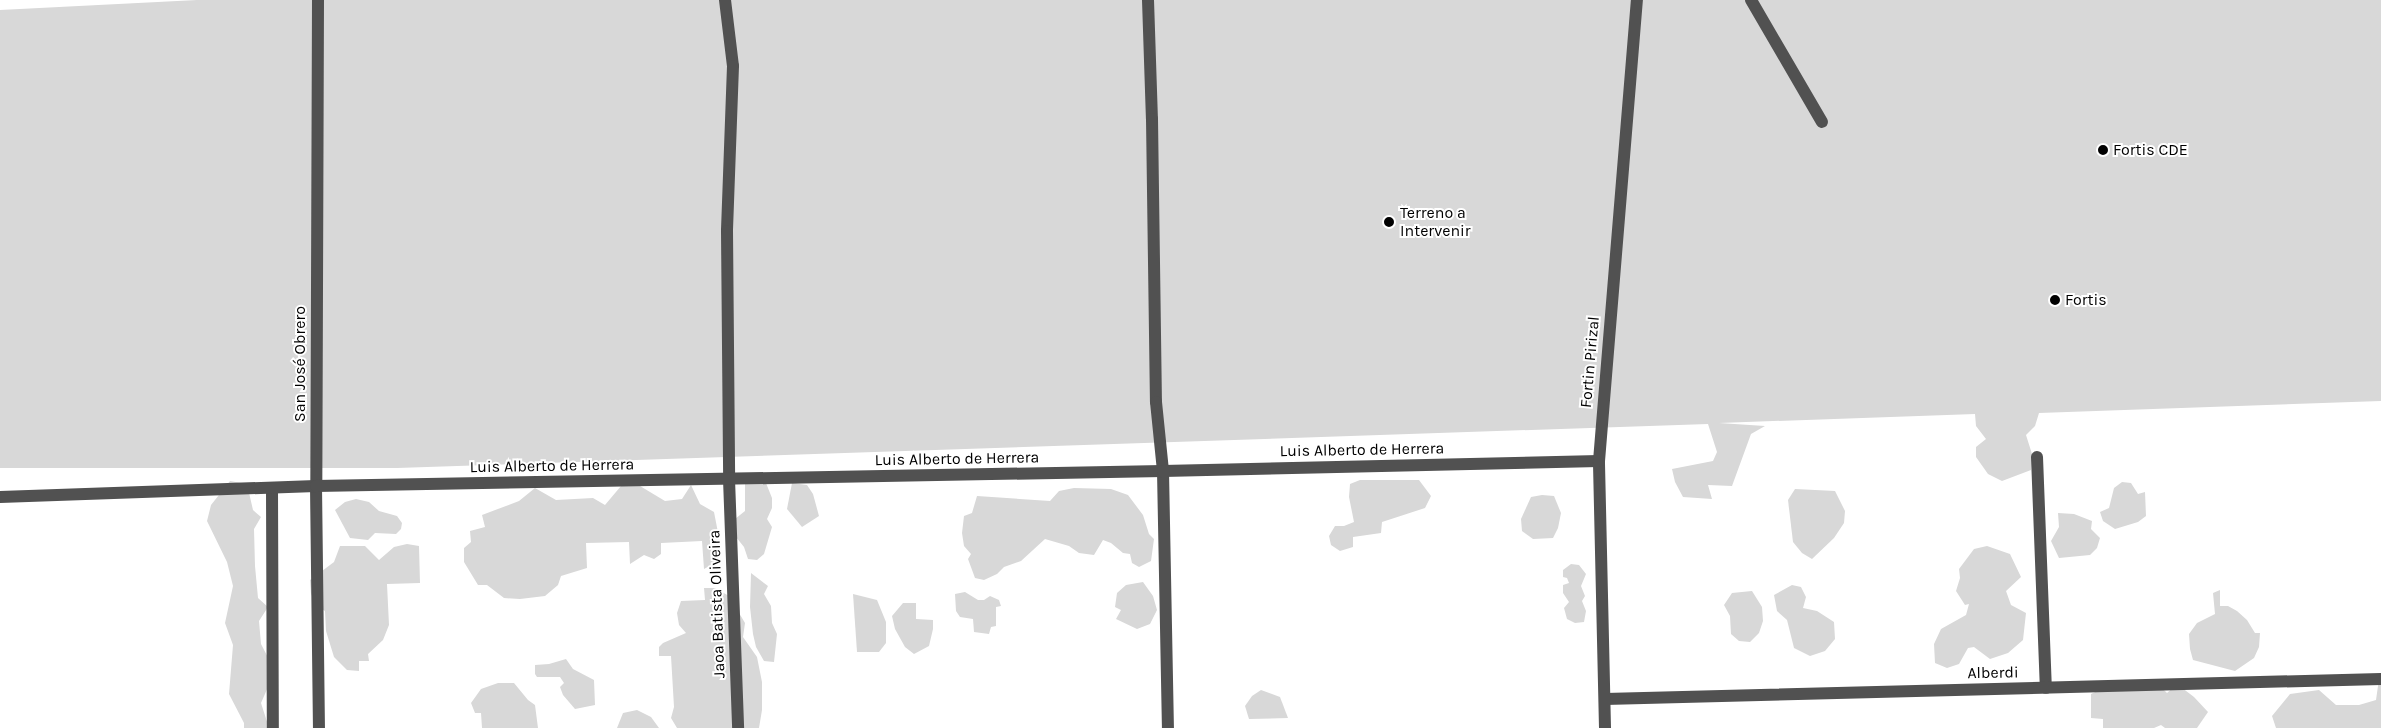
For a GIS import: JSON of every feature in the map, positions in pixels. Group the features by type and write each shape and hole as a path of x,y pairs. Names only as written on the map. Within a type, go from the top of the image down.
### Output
{"street":[{"name":"San José Obrero","path":"318,0 316,486 319,728"},
{"name":"Jaoa Batista Oliveira","path":"725,0 733,66 727,231 729,479 738,728"},
{"path":"1148,0 1156,402 1163,472 1168,728"},
{"name":"Fortin Pirizal","path":"1606,728 1599,461 1637,0"},
{"path":"1751,0 1822,122"},
{"path":"2037,457 2046,688"},
{"name":"Luis Alberto de Herrera","path":"0,497 316,486 1163,472 1599,461"},
{"path":"272,488 273,728"},
{"name":"Alberdi","path":"1605,699 2381,679"}],"shaded area":[{"path":"197,0 2381,0 2381,401 2039,413 2035,426 2026,435 2032,454 2031,470 2002,481 1988,474 1976,457 1976,447 1986,439 1976,426 1975,414 1719,423 1765,426 1751,434 1732,486 1708,485 1712,499 1683,497 1675,482 1672,469 1713,461 1717,452 1708,424 397,468 0,468 0,10"},
{"path":"1360,480 1419,480 1431,496 1425,508 1382,522 1381,533 1353,537 1353,547 1340,551 1331,545 1329,536 1335,526 1344,526 1354,522 1349,497 1350,484"},
{"path":"230,481 247,484 253,510 261,517 254,529 255,566 258,598 268,607 259,621 261,644 275,671 261,703 269,728 244,728 244,723 229,694 233,645 225,623 233,586 227,562 207,521 211,505"},
{"path":"2122,482 2131,483 2138,494 2145,492 2146,516 2138,522 2115,529 2103,521 2100,512 2109,508 2114,488"},
{"path":"745,483 766,483 772,498 772,508 767,519 772,527 764,554 757,560 748,559 744,547 736,537 735,519 745,511"},
{"path":"792,483 807,485 813,494 819,516 802,527 787,509"},
{"path":"691,485 700,504 714,512 721,548 713,564 704,569 702,541 661,543 661,554 654,559 644,555 630,564 629,542 586,543 587,568 561,576 558,585 545,596 520,599 504,598 487,585 478,585 464,562 464,548 471,542 470,531 485,527 482,515 519,501 535,488 556,500 593,498 605,505 621,486 640,486 665,501 682,499"},
{"path":"1074,488 1111,489 1128,495 1143,515 1149,534 1154,539 1151,561 1139,567 1132,563 1130,554 1123,553 1111,543 1103,540 1094,555 1079,553 1069,546 1045,539 1021,561 1004,567 997,574 984,580 975,578 968,559 971,554 964,546 962,533 964,516 972,513 977,496 1050,501 1059,491"},
{"path":"1795,489 1835,491 1845,511 1844,523 1834,538 1812,559 1802,553 1793,542 1788,500"},
{"path":"1542,495 1554,496 1561,513 1558,528 1553,538 1533,539 1522,531 1521,519 1531,497"},
{"path":"356,499 369,502 379,511 397,516 402,523 401,529 396,534 375,533 368,540 350,538 335,510 345,502"},
{"path":"2058,513 2074,514 2092,521 2091,529 2100,538 2097,548 2090,555 2059,558 2051,541 2059,527"},
{"path":"407,544 419,546 420,583 387,584 389,625 383,640 368,654 369,661 359,661 359,671 347,670 334,657 326,631 325,611 317,606 311,594 310,580 334,562 340,546 365,546 379,560 394,547"},
{"path":"1987,546 2010,554 2021,577 2006,591 2011,605 2026,613 2023,640 2008,653 1990,659 1974,647 1968,648 1959,664 1947,668 1935,663 1934,644 1941,629 1966,615 1969,604 1965,605 1956,591 1960,578 1959,569 1974,549"},
{"path":"1571,564 1579,565 1586,574 1581,586 1585,596 1582,601 1586,611 1584,622 1575,623 1567,619 1564,608 1569,602 1563,593 1563,585 1569,583 1567,578 1563,577 1563,570"},
{"path":"751,573 768,586 764,594 771,606 772,623 777,634 774,662 764,661 756,647 750,607"},
{"path":"1143,582 1153,596 1157,610 1150,624 1137,629 1116,619 1121,610 1115,607 1117,593 1126,585"},
{"path":"1792,585 1801,587 1806,597 1803,608 1817,611 1834,622 1835,639 1825,651 1810,656 1794,648 1787,620 1777,611 1774,595"},
{"path":"704,588 715,588 729,596 745,623 743,637 757,657 762,682 762,710 759,728 677,728 671,718 674,707 671,656 659,656 659,647 663,643 686,633 679,625 677,613 681,601 705,600"},
{"path":"2220,590 2220,606 2228,606 2237,611 2247,620 2255,633 2260,633 2259,647 2254,658 2235,671 2193,660 2190,649 2189,634 2197,623 2215,614 2213,593"},
{"path":"1752,591 1762,607 1763,621 1759,633 1750,642 1739,641 1731,634 1730,616 1724,605 1732,593"},
{"path":"965,592 978,600 984,600 990,596 999,600 1001,606 996,607 996,626 991,627 989,634 974,632 973,619 960,617 956,611 955,594"},
{"path":"853,594 877,600 886,622 886,643 879,652 857,652"},
{"path":"903,603 916,603 916,619 933,620 929,646 914,654 905,647 895,629 892,616"},
{"path":"566,659 573,669 594,680 595,705 575,709 563,695 560,687 564,683 560,677 537,677 535,674 535,665 549,664"},
{"path":"2381,678 2381,728 2276,728 2272,716 2290,694 2319,690 2336,705 2359,705 2376,700 2379,679"},
{"path":"498,683 514,683 528,700 535,705 538,728 482,728 481,713 475,713 471,703 481,689"},
{"path":"2177,684 2194,697 2208,712 2197,728 2165,728 2161,725 2154,728 2103,728 2103,719 2091,718 2091,694 2108,686 2159,685 2167,693"},
{"path":"1261,690 1280,697 1288,718 1249,719 1245,706 1252,696"},
{"path":"637,710 651,717 659,728 617,728 623,713"}],"place":[{"name":"Fortis CDE","path":"2103,150"},
{"name":"Terreno a Intervenir","path":"1389,222"},
{"name":"Fortis","path":"2055,300"}]}
